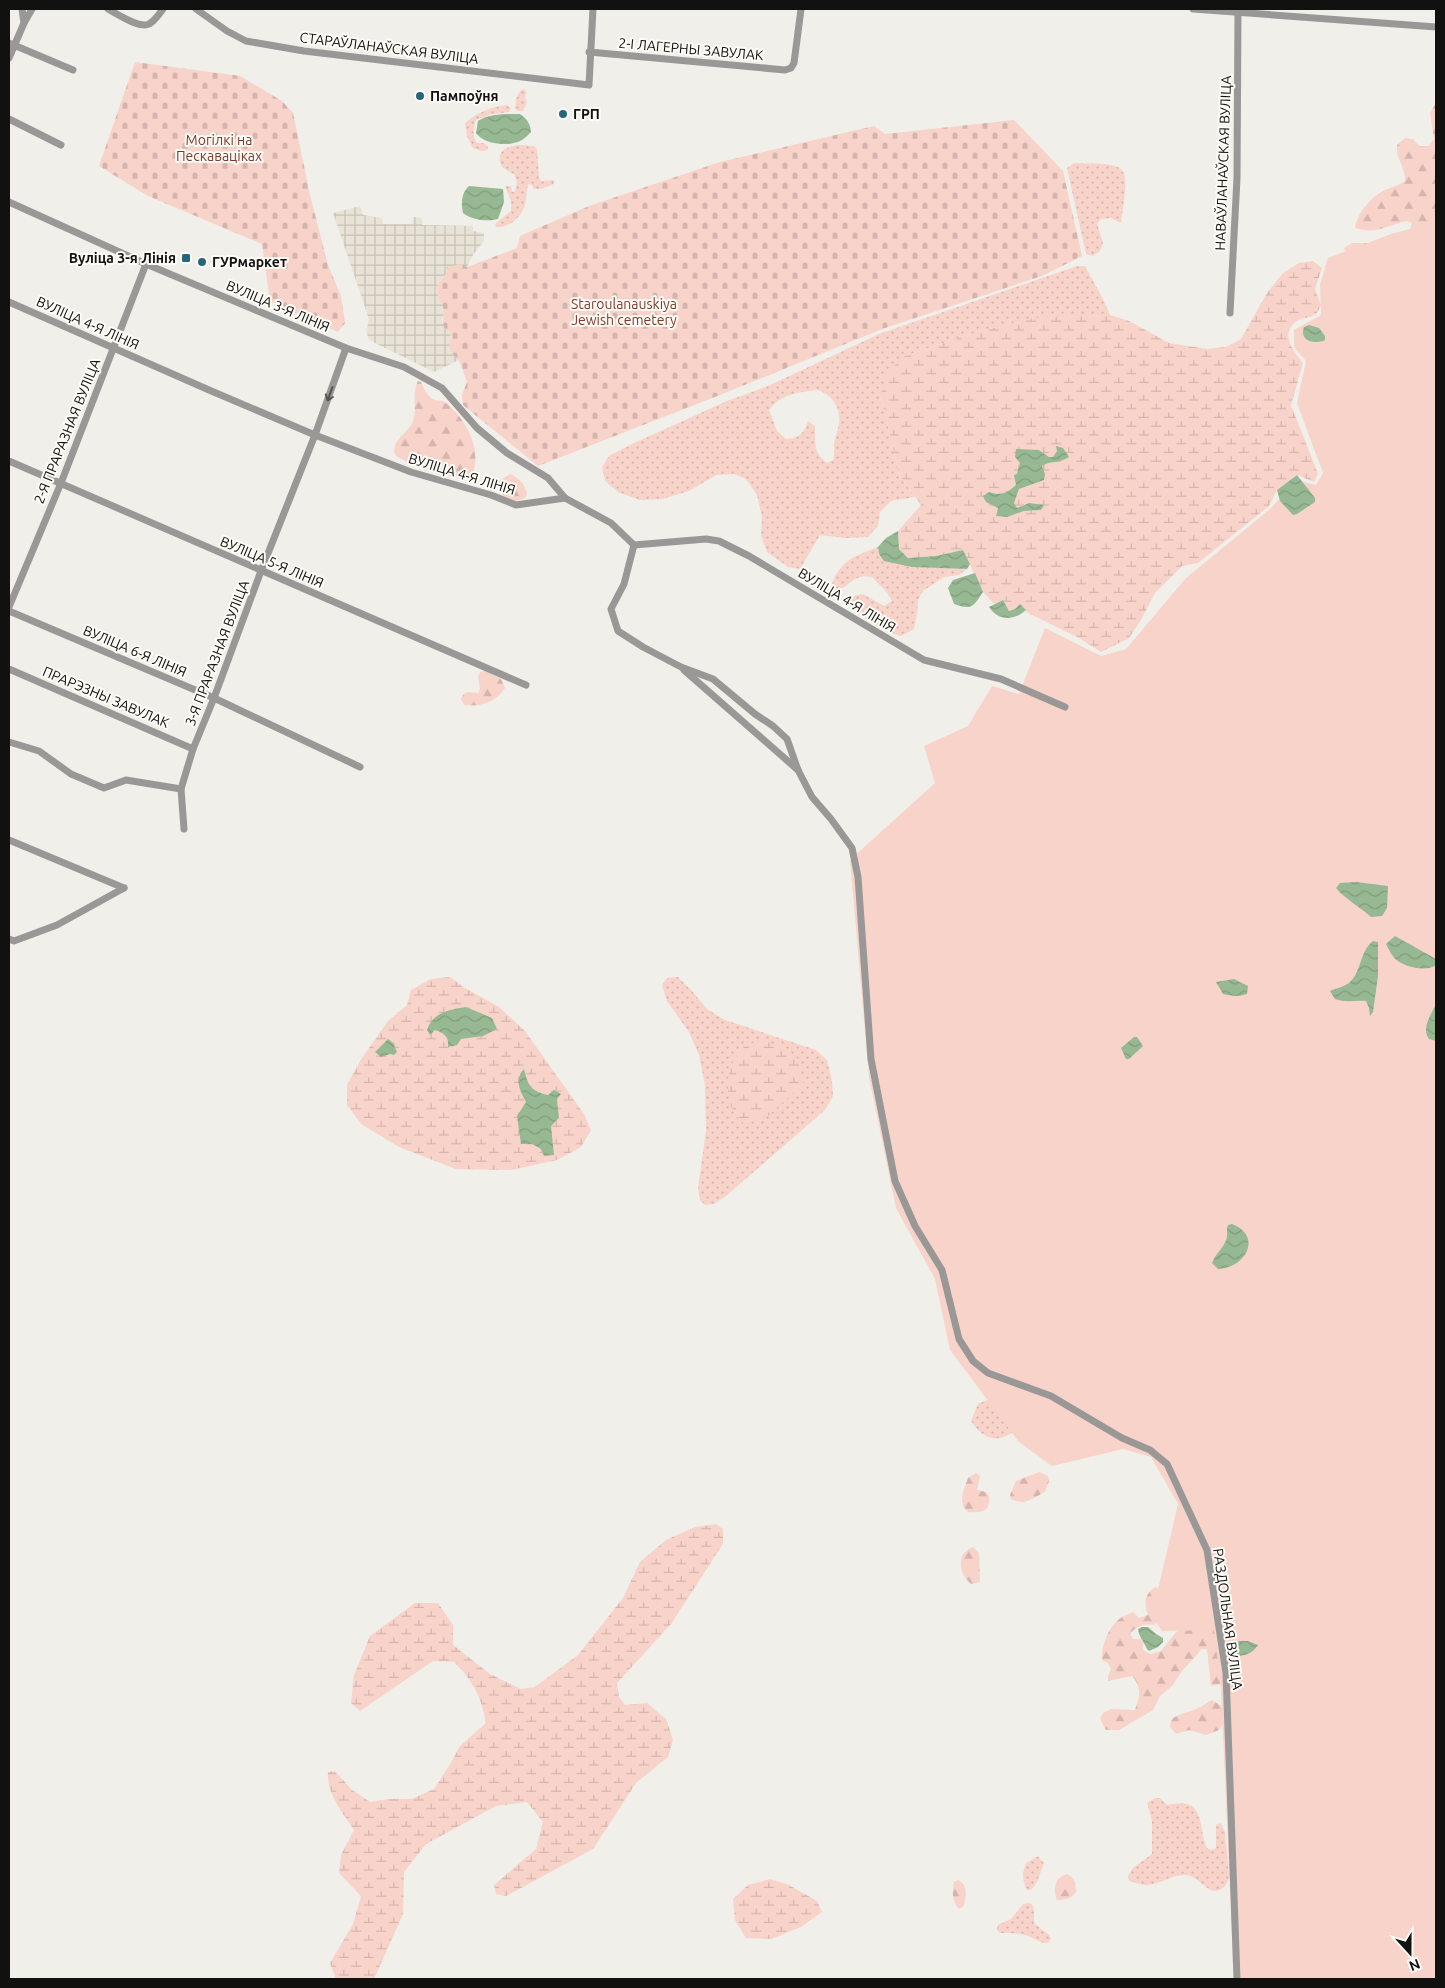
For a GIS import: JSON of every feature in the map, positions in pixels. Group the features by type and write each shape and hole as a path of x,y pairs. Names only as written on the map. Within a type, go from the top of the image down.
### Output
{"street":[{"path":"22,9 24,23"},
{"path":"9,58 12,44 32,9"},
{"path":"108,9 141,26 148,25 154,21 163,9"},
{"name":"СТАРАЎЛАНАЎСКАЯ ВУЛІЦА","path":"196,9 227,31 246,41 304,51 588,84 589,52"},
{"path":"589,52 593,9"},
{"name":"2-І ЛАГЕРНЫ ЗАВУЛАК","path":"589,52 785,70 791,68 794,63 801,9"},
{"path":"1193,9 1436,27"},
{"name":"НАВАЎЛАНАЎСКАЯ ВУЛІЦА","path":"1230,313 1237,178 1238,11"},
{"path":"12,44 73,70"},
{"path":"9,119 61,145"},
{"name":"ВУЛІЦА 3-Я ЛІНІЯ","path":"9,202 146,264 346,348 404,367 442,388 477,428 507,453 548,478 565,498"},
{"name":"2-Я ПРАРАЗНАЯ ВУЛІЦА","path":"9,607 146,264"},
{"name":"ВУЛІЦА 4-Я ЛІНІЯ","path":"9,302 315,435 411,472 491,495 516,505 565,498"},
{"name":"3-Я ПРАРАЗНАЯ ВУЛІЦА","path":"184,829 181,789 193,748 315,435 346,348"},
{"name":"ВУЛІЦА 5-Я ЛІНІЯ","path":"9,461 526,685"},
{"path":"565,498 611,523 634,546 624,584 611,609 618,631 681,667 798,770"},
{"name":"ВУЛІЦА 4-Я ЛІНІЯ","path":"634,546 706,539 719,541 749,556 924,660 1001,679 1065,707"},
{"name":"ВУЛІЦА 6-Я ЛІНІЯ","path":"9,611 214,698 360,767"},
{"name":"РАЗДОЛЬНАЯ ВУЛІЦА","path":"681,667 713,679 787,739 798,770 812,798 831,819 852,848 858,877 871,1059 895,1181 915,1226 942,1270 959,1339 973,1361 988,1373 1051,1396 1122,1438 1150,1450 1167,1464 1202,1536 1210,1564 1226,1673 1237,1979"},
{"name":"ПРАРЭЗНЫ ЗАВУЛАК","path":"9,669 193,748"},
{"path":"9,742 38,751 71,774 104,788 126,780 181,789"},
{"path":"9,840 124,888 57,925 11,940"}],"shaded area":[{"path":"360,206 363,215 382,218 383,224 412,224 413,217 422,218 422,225 473,226 473,231 484,233 484,241 473,255 467,267 446,274 437,285 438,299 443,305 445,313 442,319 444,328 449,331 459,360 434,372 369,340 366,331 369,320 333,213"}],"green space":[{"name":"Могілкі на Пескаваціках","path":"135,62 240,76 282,101 293,113 310,195 328,265 341,296 345,323 338,332 270,301 262,244 148,196 99,166"},
{"path":"524,89 527,103 523,111 518,111 515,109 516,99 520,91"},
{"path":"1436,103 1436,234 1345,252 1344,248 1352,243 1386,243 1410,230 1412,223 1407,221 1376,230 1355,228 1361,212 1373,198 1405,181 1397,145 1405,138 1413,139 1419,146 1428,146 1434,139 1430,113"},
{"path":"507,105 511,108 509,112 492,114 476,120 474,126 475,140 477,143 484,143 488,147 487,150 482,151 473,148 467,136 465,123 485,111"},
{"name":"Staroulanauskiya Jewish cemetery","path":"1014,120 1063,171 1082,256 1042,276 882,329 538,466 463,405 462,395 467,382 459,360 451,352 449,344 452,338 449,331 444,328 444,310 438,299 437,285 446,274 447,267 462,264 467,267 517,248 520,236 589,206 720,162 874,126 885,134"},
{"path":"511,146 534,146 537,149 539,177 541,181 554,180 554,184 541,189 534,189 532,185 528,184 525,205 521,214 509,224 500,227 495,226 497,222 511,211 511,201 505,186 511,186 512,192 515,191 517,184 515,175 502,167 500,161 501,153"},
{"path":"1074,163 1112,165 1121,169 1124,173 1125,194 1121,223 1111,218 1101,219 1097,224 1103,243 1100,251 1093,256 1086,254 1067,168"},
{"path":"1436,222 1436,1979 1234,1979 1221,1690 1214,1630 1162,1631 1152,1615 1178,1504 1151,1457 1123,1449 1052,1466 1019,1442 950,1350 935,1279 896,1208 869,1077 850,860 935,783 924,746 968,726 992,686 1019,694 1045,628 1101,656 1126,649 1186,578 1269,510 1297,480 1316,485 1323,473 1297,403 1306,361 1294,347 1294,330 1321,315 1320,285 1328,258 1391,234"},
{"path":"1313,261 1322,268 1315,289 1321,305 1320,308 1313,316 1301,319 1293,325 1288,335 1295,353 1303,363 1291,405 1318,474 1314,482 1297,475 1277,490 1269,506 1198,563 1182,566 1155,593 1129,638 1101,652 1079,638 1028,613 1020,604 1015,609 1009,611 1003,600 994,604 983,592 963,550 936,556 908,558 899,549 898,531 921,505 899,474 880,397 888,372 905,356 977,332 1035,318 1110,315 1129,321 1169,343 1207,349 1226,347 1241,339 1267,293 1283,273 1299,263","holes":["1039,450 1049,457 1053,457 1057,451 1067,459 1041,466 1044,480 1019,489 1014,503 1016,508 1029,503 1042,510 1024,511 1007,517 996,516 998,508 989,492 1004,493 1017,485 1021,463 1033,451"]},
{"path":"1077,266 1085,266 1110,315 1035,318 977,332 905,356 880,397 899,474 915,497 891,501 880,512 878,526 868,537 845,538 820,535 800,569 788,567 767,552 761,535 762,517 757,495 746,479 734,474 716,475 689,491 662,499 640,500 618,492 605,481 602,467 609,456 727,401 768,386 879,334","holes":["818,390 824,392 833,400 839,416 834,444 834,458 827,463 817,451 815,426 808,421 800,434 795,438 786,439 777,431 769,410 779,400 791,395"]},
{"path":"418,381 421,382 430,397 446,403 466,426 474,446 475,466 472,476 465,479 450,476 410,464 395,455 395,445 413,421 415,392"},
{"path":"510,474 519,479 523,484 527,494 525,498 516,501 503,496 498,485 499,481"},
{"path":"878,547 879,554 912,567 967,569 959,575 944,577 923,591 918,600 914,629 901,636 872,623 846,603 848,597 863,594 884,606 892,601 886,591 872,577 860,577 837,591 832,584 845,564 856,556"},
{"path":"485,671 501,679 505,688 493,700 482,704 464,705 461,699 463,695 467,692 478,693 480,689 478,677 480,672"},
{"path":"450,977 465,988 499,1007 525,1031 584,1114 591,1130 581,1147 557,1160 511,1170 456,1169 399,1147 361,1124 347,1105 347,1085 360,1061 388,1021 407,1005 411,990 431,979","holes":["435,1029 483,1035 461,1039 448,1046 448,1040 445,1035","524,1070 531,1087 557,1099 559,1118 551,1126 541,1149 532,1144 526,1102 521,1089"]},
{"path":"678,977 707,1009 725,1020 816,1050 827,1060 832,1081 833,1096 825,1110 726,1196 714,1204 705,1205 700,1200 698,1188 706,1131 705,1086 699,1055 689,1032 667,1001 662,985 667,978"},
{"path":"759,1040 785,1047 799,1060 803,1084 768,1116 745,1124 735,1115 732,1109 728,1088 729,1074 740,1049"},
{"path":"987,1400 992,1402 1017,1429 1004,1437 998,1438 992,1438 981,1433 971,1421 978,1404"},
{"path":"1039,1472 1048,1476 1049,1481 1045,1492 1024,1502 1011,1499 1010,1495 1016,1481"},
{"path":"976,1473 980,1476 977,1490 986,1492 989,1496 989,1501 987,1508 981,1512 968,1512 962,1500 963,1491 968,1478"},
{"path":"716,1524 723,1529 723,1544 671,1624 617,1683 619,1697 625,1705 647,1703 666,1719 673,1740 668,1757 636,1783 593,1849 506,1896 496,1894 494,1885 536,1849 543,1822 527,1802 496,1806 426,1844 404,1872 403,1914 374,1979 336,1979 330,1963 353,1924 361,1896 339,1873 341,1855 354,1830 332,1795 328,1772 335,1771 351,1789 370,1802 388,1799 412,1799 434,1789 460,1746 486,1723 482,1705 475,1690 466,1675 454,1662 433,1661 360,1711 351,1703 354,1675 370,1636 415,1603 438,1603 453,1625 453,1645 490,1674 521,1689 535,1687 578,1655 623,1598 640,1562 666,1540 695,1527"},
{"path":"973,1547 979,1553 980,1582 971,1584 962,1570 961,1559 967,1550"},
{"path":"1155,1587 1161,1590 1158,1622 1154,1625 1141,1626 1130,1633 1133,1639 1140,1639 1143,1643 1143,1650 1150,1654 1161,1651 1177,1631 1202,1624 1214,1628 1223,1679 1220,1684 1211,1686 1207,1649 1201,1649 1172,1686 1160,1696 1153,1710 1119,1730 1106,1730 1100,1719 1103,1713 1111,1709 1135,1710 1139,1688 1132,1676 1108,1681 1111,1669 1108,1663 1102,1660 1104,1642 1113,1625 1122,1617 1133,1612 1139,1618 1148,1615 1146,1599"},
{"path":"1212,1700 1220,1705 1225,1713 1224,1722 1219,1730 1206,1735 1189,1730 1176,1734 1170,1727 1172,1719 1175,1717"},
{"path":"1155,1798 1160,1798 1167,1805 1182,1803 1192,1807 1199,1817 1207,1848 1211,1850 1216,1848 1216,1825 1221,1823 1225,1832 1229,1875 1224,1887 1213,1891 1186,1875 1176,1876 1148,1885 1129,1881 1128,1876 1133,1868 1152,1854 1152,1821 1147,1803"},
{"path":"1038,1856 1044,1863 1037,1882 1031,1890 1027,1890 1023,1880 1026,1863"},
{"path":"1067,1874 1074,1879 1076,1892 1068,1899 1057,1900 1055,1892 1057,1881"},
{"path":"770,1879 789,1885 817,1901 822,1912 801,1927 771,1939 746,1938 735,1920 733,1899 748,1885"},
{"path":"958,1880 964,1885 966,1892 963,1907 959,1909 955,1903 953,1893 954,1882"},
{"path":"1023,1904 1032,1904 1034,1909 1034,1923 1049,1935 1051,1939 1048,1943 1025,1935 1000,1933 997,1930 998,1925 1011,1919"}],"water":[{"path":"520,114 528,122 531,132 517,142 498,144 485,140 476,133 478,121 483,118"},
{"path":"469,186 503,189 504,202 498,219 480,220 463,213 462,199 464,192"},
{"path":"1309,325 1319,328 1325,336 1325,340 1312,342 1306,339 1303,332 1304,327"},
{"path":"1056,446 1063,448 1069,457 1042,466 1045,474 1044,480 1019,489 1014,503 1017,508 1029,503 1044,505 1041,510 1024,511 1007,517 996,516 998,508 986,502 983,496 989,492 1004,493 1016,485 1014,475 1017,474 1020,463 1015,457 1016,449 1039,450 1049,457 1053,457 1057,451"},
{"path":"1297,475 1315,498 1315,502 1293,515 1280,501 1277,490"},
{"path":"898,531 899,549 908,558 936,556 963,550 970,564 967,569 912,567 884,561 879,554 878,547 886,538"},
{"path":"975,573 983,592 980,597 974,604 968,607 954,604 948,588 953,580"},
{"path":"1003,600 1009,611 1015,609 1020,604 1026,610 1011,618 1001,617 989,607"},
{"path":"1356,882 1388,886 1387,908 1382,916 1371,917 1336,888 1340,883"},
{"path":"1395,936 1436,959 1435,966 1431,968 1416,968 1396,960 1386,944"},
{"path":"1373,941 1378,942 1378,976 1373,1012 1370,1016 1366,1001 1335,999 1330,991 1349,983 1356,973 1365,951"},
{"path":"1234,979 1248,986 1247,994 1235,996 1223,994 1216,982"},
{"path":"1436,1004 1436,1041 1429,1039 1426,1026"},
{"path":"466,1007 492,1018 497,1029 483,1036 461,1039 457,1045 448,1047 448,1040 443,1034 435,1030 430,1035 427,1030 433,1019 442,1013"},
{"path":"1134,1037 1137,1037 1143,1046 1129,1059 1126,1059 1121,1048"},
{"path":"388,1039 393,1043 397,1052 394,1055 390,1054 381,1057 375,1052"},
{"path":"524,1069 529,1084 538,1092 548,1095 554,1090 561,1094 557,1099 559,1118 551,1126 554,1155 544,1156 541,1149 532,1144 521,1144 517,1116 526,1102 520,1089 519,1081 519,1077"},
{"path":"1232,1224 1241,1229 1247,1236 1249,1243 1247,1251 1236,1263 1218,1269 1212,1263 1226,1241 1228,1225"},
{"path":"1148,1627 1163,1638 1163,1642 1158,1647 1149,1651 1140,1637 1138,1629"},
{"path":"1238,1641 1248,1641 1258,1645 1248,1654 1234,1656 1230,1650"}],"place":[{"name":"Пампоўня","path":"420,96"},
{"name":"ГРП","path":"563,114"},
{"name":"Вуліца 3-я Лінія","path":"186,258"},
{"name":"ГУРмаркет","path":"202,262"}]}
